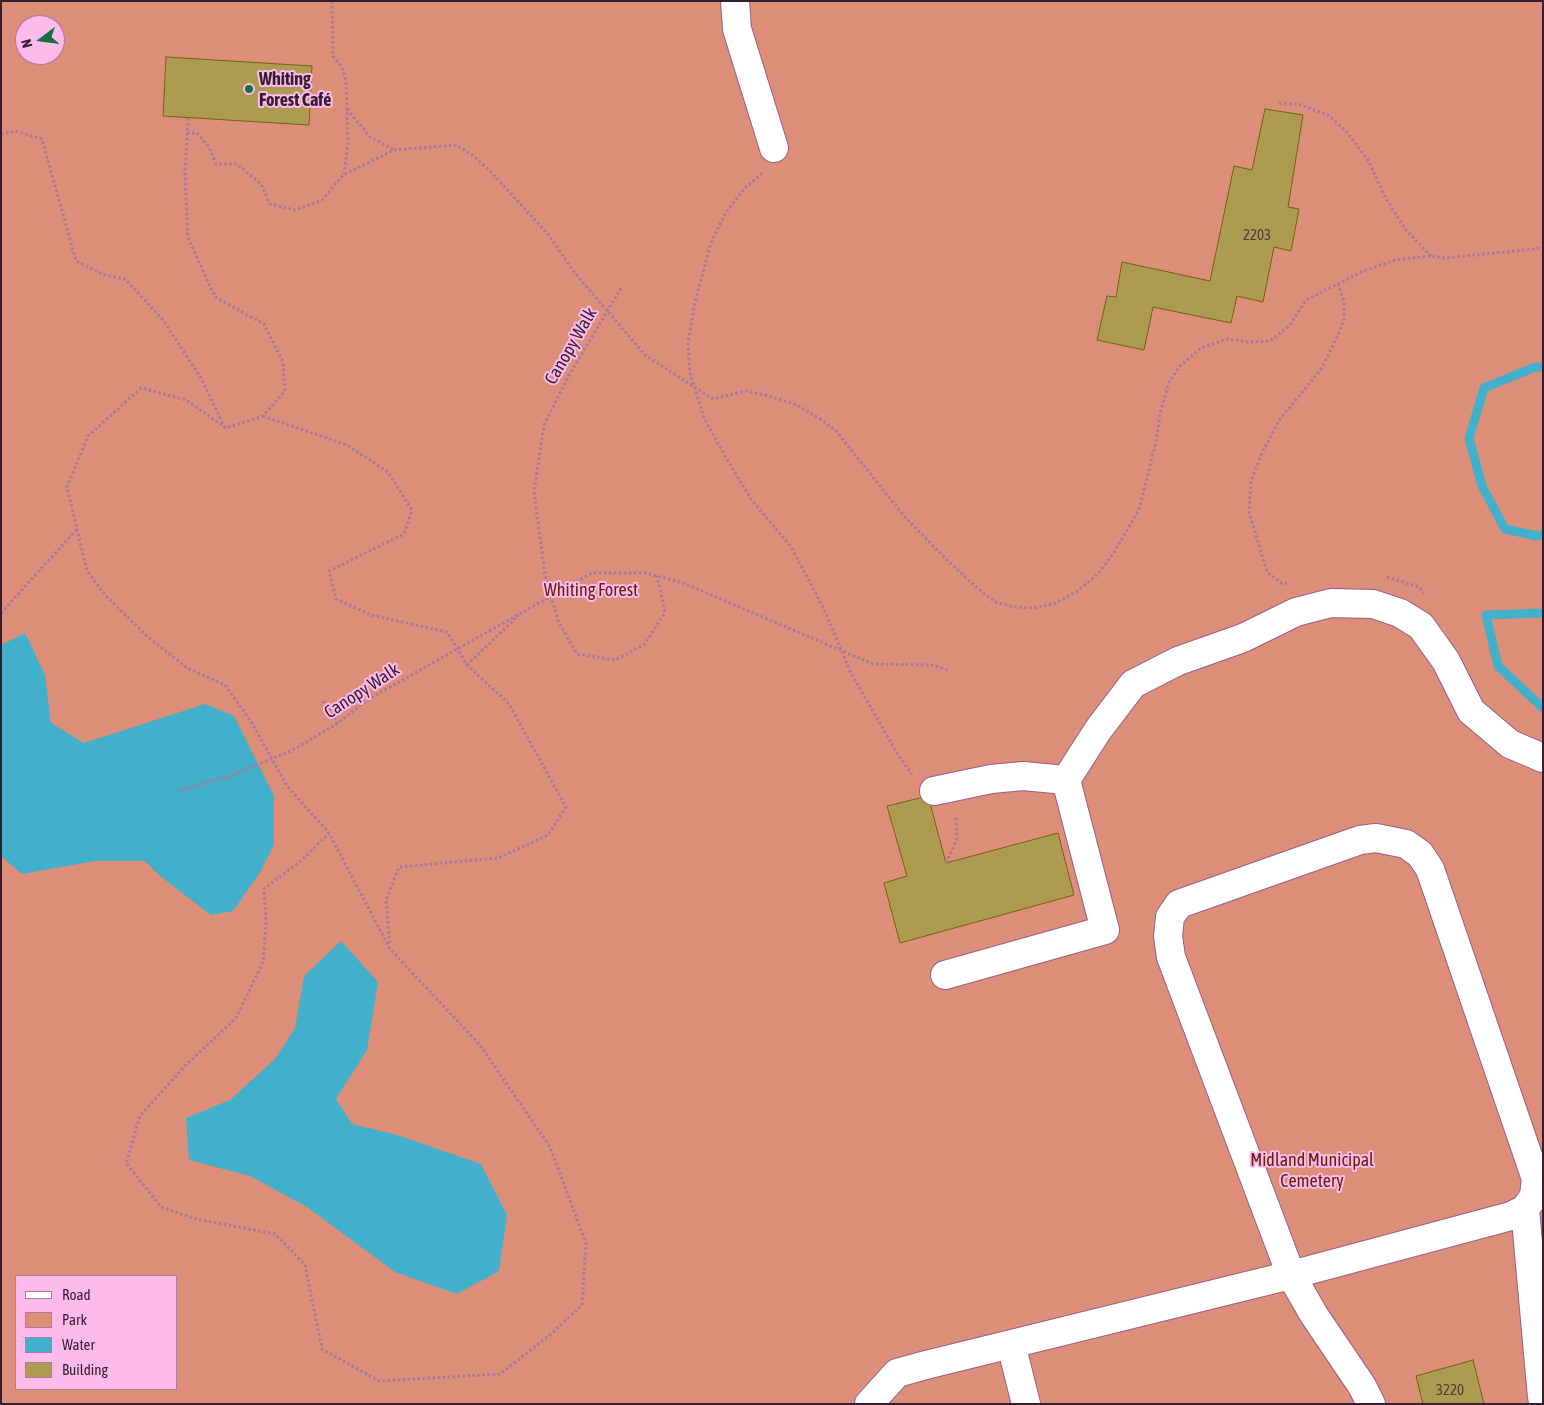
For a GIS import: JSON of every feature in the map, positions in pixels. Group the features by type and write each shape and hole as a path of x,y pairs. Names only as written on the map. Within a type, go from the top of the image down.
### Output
{"lane":[{"path":"735,1 737,29 774,148"},
{"path":"945,974 1105,930 1066,780 1098,730 1133,684 1178,661 1243,638 1296,612 1331,603 1373,604 1400,612 1421,626 1446,660 1470,711 1510,744 1543,758"},
{"path":"934,791 991,778 1023,776 1066,780"},
{"path":"871,1402 897,1373 1291,1275 1511,1216 1525,1209 1534,1196 1536,1179 1534,1171 1430,868 1420,854 1406,844 1376,838 1360,840 1179,904 1170,917 1168,936 1171,957 1291,1275 1314,1315 1362,1386 1370,1404"},
{"path":"1525,1209 1542,1397"},
{"path":"1012,1344 1026,1404"}],"path":[{"path":"332,1 333,56 342,67 346,82 348,143 344,175"},
{"path":"1279,103 1298,104 1328,115 1346,131 1368,160 1385,197 1406,230 1431,256"},
{"path":"346,108 370,137 394,150"},
{"path":"188,118 185,174 188,238 215,297 264,324 283,362 285,390 263,416 226,428"},
{"path":"1,134 15,131 42,139 76,261 104,276 125,279 163,320 201,378 226,428"},
{"path":"187,133 198,133 209,147 216,164 237,164 262,184 270,204 295,210 322,200 344,175 394,150 456,145 471,154 490,171 548,234 574,272 645,355 694,389 713,399 746,391 797,405 822,420 836,431 904,516 975,586 995,602 1014,607 1033,608 1054,604 1076,592 1098,574 1114,554 1139,510 1169,382 1180,366 1202,348 1227,339 1247,342 1270,341 1290,326 1306,300 1363,270 1395,260 1431,256 1445,258 1470,256 1543,248"},
{"path":"774,148 763,172 745,188 725,214 711,243 695,302 688,344 690,373 704,418 751,499 791,547 823,607 851,673 898,755 917,781 949,799 956,815 957,838 946,863"},
{"path":"1283,584 1267,572 1256,541 1249,512 1251,481 1262,452 1280,419 1322,368 1338,335 1344,319 1344,302 1338,284"},
{"name":"Canopy Walk","path":"621,288 567,379 544,425 534,492 545,575 558,621 577,654 615,660 645,644 664,612 657,576"},
{"path":"226,428 186,400 141,388 88,436 67,487 87,571 105,595 148,637 187,668 225,685 252,723 287,786 329,833 390,948 480,1045 550,1147 586,1243 582,1304 551,1334 500,1374 380,1381 322,1349 305,1265 275,1234 196,1219 161,1208 126,1163 140,1116 186,1065 236,1018 263,962 266,924 264,889 302,860 329,833"},
{"path":"263,416 347,445 388,472 412,510 404,534 329,570 336,599 371,615 447,632 468,665 509,704 566,807 548,835 498,858 400,867 386,900 390,948"},
{"path":"1,613 78,527"},
{"name":"Canopy Walk","path":"180,791 232,775 291,751 338,723 366,700 592,573 646,572 683,583 873,664 933,665 950,671"},
{"path":"468,665 521,612"},
{"path":"323,701 338,723"}],"green space":[{"name":"Whiting Forest","path":"1,1 1543,1 1543,1404 1,1404"}],"water":[{"path":"25,633 45,675 51,723 84,743 205,704 234,716 274,796 274,845 259,874 233,911 211,915 160,876 145,861 95,861 22,874 1,856 1,645"},
{"path":"341,941 378,982 367,1050 336,1099 352,1124 397,1135 481,1164 507,1215 499,1271 457,1294 395,1272 307,1207 250,1176 189,1160 186,1118 230,1100 275,1059 295,1028 304,976"}],"building":[{"path":"166,57 312,66 309,125 163,116"},
{"path":"1265,109 1303,115 1288,207 1299,209 1291,251 1274,247 1263,302 1237,296 1231,323 1153,307 1144,350 1097,340 1107,296 1116,297 1122,262 1210,281 1234,166 1252,170"},
{"path":"928,796 946,863 1058,833 1074,895 900,943 884,883 907,876 887,806"},
{"path":"1473,1360 1484,1404 1423,1404 1416,1376"}],"waterway":[{"path":"1543,367 1535,367 1484,388 1469,438 1482,486 1505,529 1537,536 1543,534"},
{"path":"1543,613 1486,615 1498,666 1543,708"}],"place":[{"name":"Whiting Forest Café","path":"249,89"}],"park label":[{"name":"Midland Municipal Cemetery","path":"1312,1170"}]}
